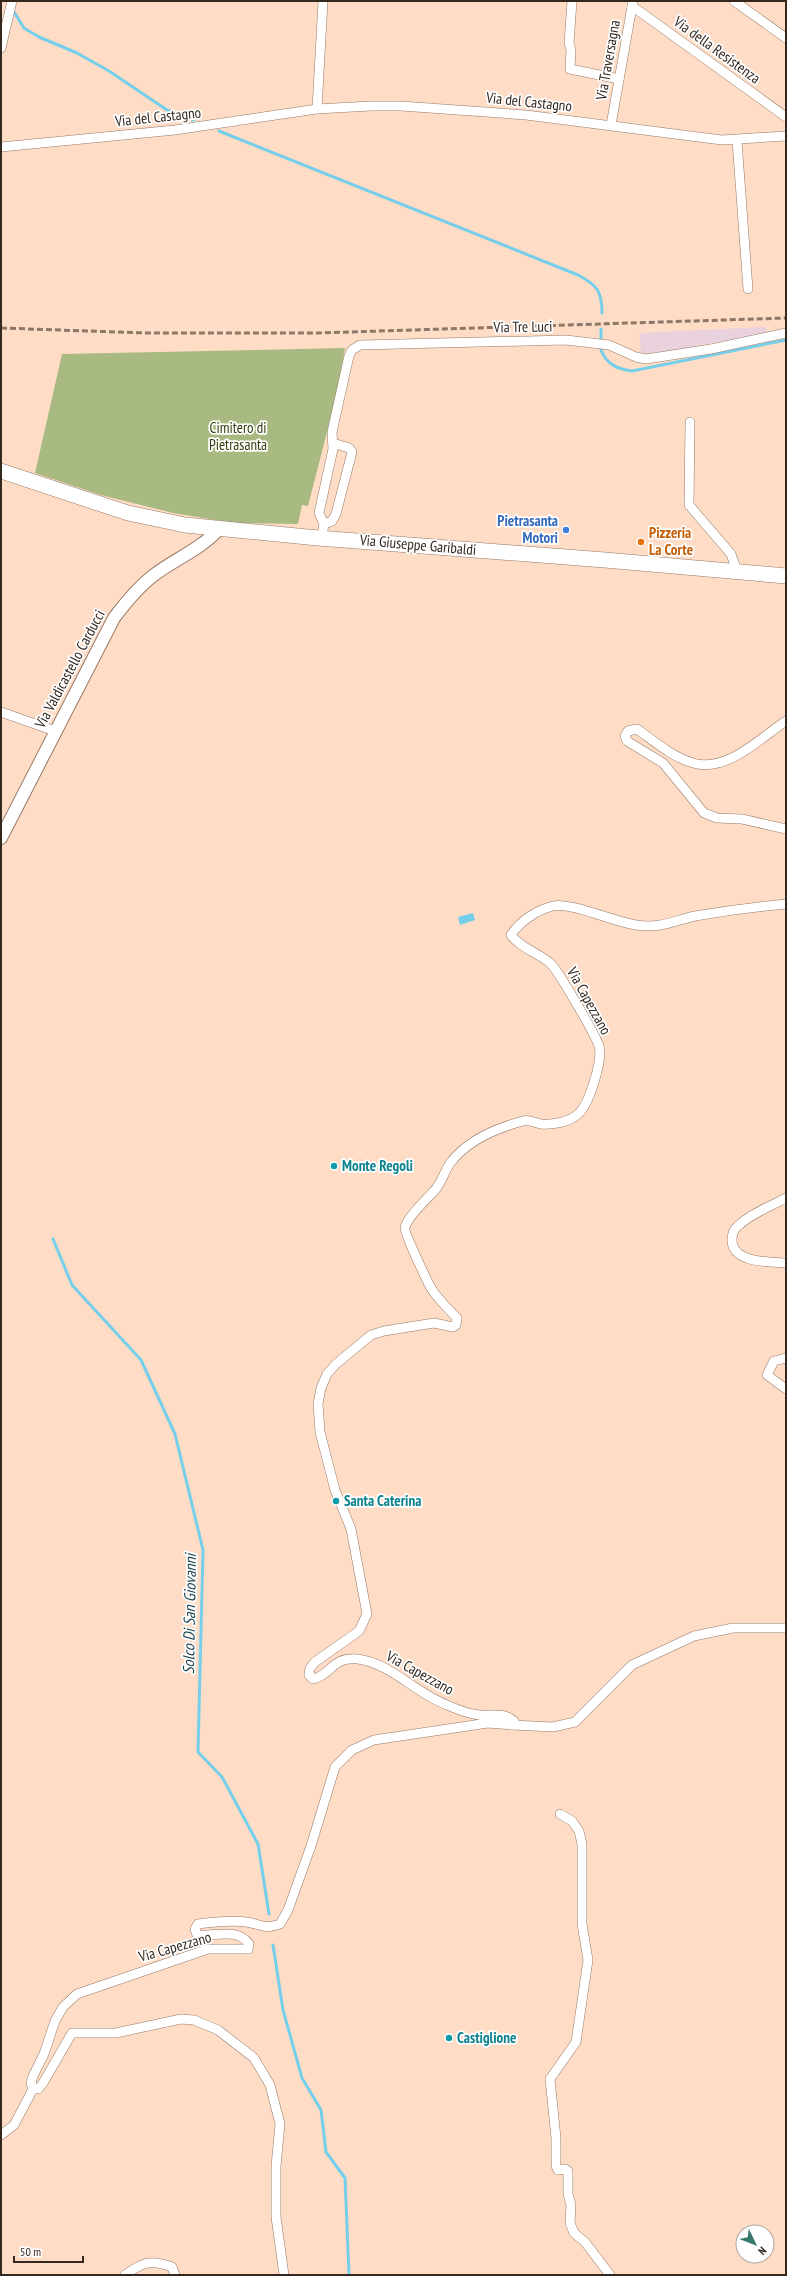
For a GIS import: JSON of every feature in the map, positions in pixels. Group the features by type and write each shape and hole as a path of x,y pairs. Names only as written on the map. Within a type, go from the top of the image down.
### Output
{"main road":[{"name":"Via Giuseppe Garibaldi","path":"1,471 128,513 167,522 219,529 786,576"}],"street":[{"path":"1,48 12,1"},
{"path":"317,109 323,1"},
{"path":"572,1 569,44 571,50 570,69 619,79"},
{"path":"738,2 786,37"},
{"name":"Via Traversagna","path":"611,124 633,3"},
{"name":"Via della Resistenza","path":"633,3 786,117"},
{"name":"Via del Castagno","path":"1,148 175,130 317,109 401,106 526,115 611,124 676,135 736,141 786,136"},
{"path":"736,141 748,289"},
{"name":"Via Tre Luci","path":"324,524 319,513 333,443 332,432 349,356 352,350 360,344 566,340 609,345 636,357 646,359 712,349 786,333"},
{"path":"690,422 689,505 731,554 737,571"},
{"path":"318,538 324,524 332,521 336,514 352,452 349,448 333,443"},
{"name":"Via Valdicastello Carducci","path":"1,838 103,636 126,602 154,575 207,541 219,529"},
{"path":"1,712 55,731"},
{"path":"786,721 742,752 727,760 705,764 693,763 673,753 637,729 628,731 625,736 627,741 663,763 704,813 717,818 742,819 786,829"},
{"name":"Via Capezzano","path":"33,2088 31,2083 33,2076 44,2054 55,2020 63,2007 77,1994 208,1949 248,1949 249,1944 246,1939 235,1934 197,1935 195,1930 198,1924 214,1922 246,1922 268,1928 280,1924 288,1910 312,1846 335,1767 352,1750 374,1740 488,1723 512,1725 514,1721 510,1718 492,1714 478,1715 446,1705 416,1688 390,1670 358,1659 335,1662 318,1678 313,1679 309,1676 310,1668 315,1662 359,1631 363,1626 367,1614 351,1529 335,1490 320,1432 318,1404 321,1388 327,1374 336,1364 371,1335 415,1325 434,1323 453,1328 456,1325 457,1318 429,1284 417,1254 405,1234 407,1221 438,1188 451,1162 464,1148 486,1134 525,1120 542,1124 557,1123 578,1114 583,1107 597,1070 600,1058 598,1046 552,964 539,954 515,941 512,935 517,926 526,919 553,906 567,906 606,918 650,927 662,926 723,911 786,904"},
{"path":"786,1198 742,1223 733,1232 732,1238 734,1249 744,1257 786,1263"},
{"path":"786,1358 774,1361 769,1368 767,1375 786,1390"},
{"path":"512,1725 553,1727 575,1722 618,1676 632,1665 694,1636 733,1628 786,1628"},
{"path":"560,1814 572,1821 579,1831 582,1844 582,1924 588,1960 576,2042 550,2079 556,2138 556,2166 558,2170 564,2169 568,2171 568,2194 571,2205 570,2223 574,2233 585,2242 610,2275"},
{"path":"1,2135 14,2125 33,2088 38,2089 43,2083 72,2033 116,2033 181,2019 194,2020 218,2030 254,2058 270,2085 280,2124 276,2166 276,2217 284,2275"},
{"path":"125,2275 137,2266 155,2261 172,2267 176,2275"}],"shaded area":[{"path":"766,327 767,333 675,350 641,354 639,333"}],"green space":[{"name":"Cimitero di Pietrasanta","path":"345,348 336,397 308,506 302,505 298,524 234,523 173,513 101,495 35,473 62,354"}],"water":[{"path":"473,913 475,920 460,925 458,917"}],"waterway":[{"path":"14,12 24,28 39,37 77,53 109,71 167,110 194,120"},
{"path":"219,131 578,275 590,282 597,290 601,299 602,313"},
{"path":"601,329 601,339"},
{"path":"601,350 603,355 610,363 622,369 632,371 786,340"},
{"name":"Solco Di San Giovanni","path":"53,1239 72,1285 141,1360 175,1434 203,1550 198,1752 222,1777 258,1844 269,1914"},
{"name":"Solco Di San Giovanni","path":"273,1945 283,2010 302,2078 321,2110 326,2152 345,2178 349,2275"}],"railway":[{"path":"1,328 146,333 318,333 786,318"}],"place":[{"name":"Pietrasanta Motori","path":"566,530"},
{"name":"Pizzeria La Corte","path":"641,542"},
{"name":"Monte Regoli","path":"334,1166"},
{"name":"Santa Caterina","path":"336,1501"},
{"name":"Castiglione","path":"449,2038"}]}
